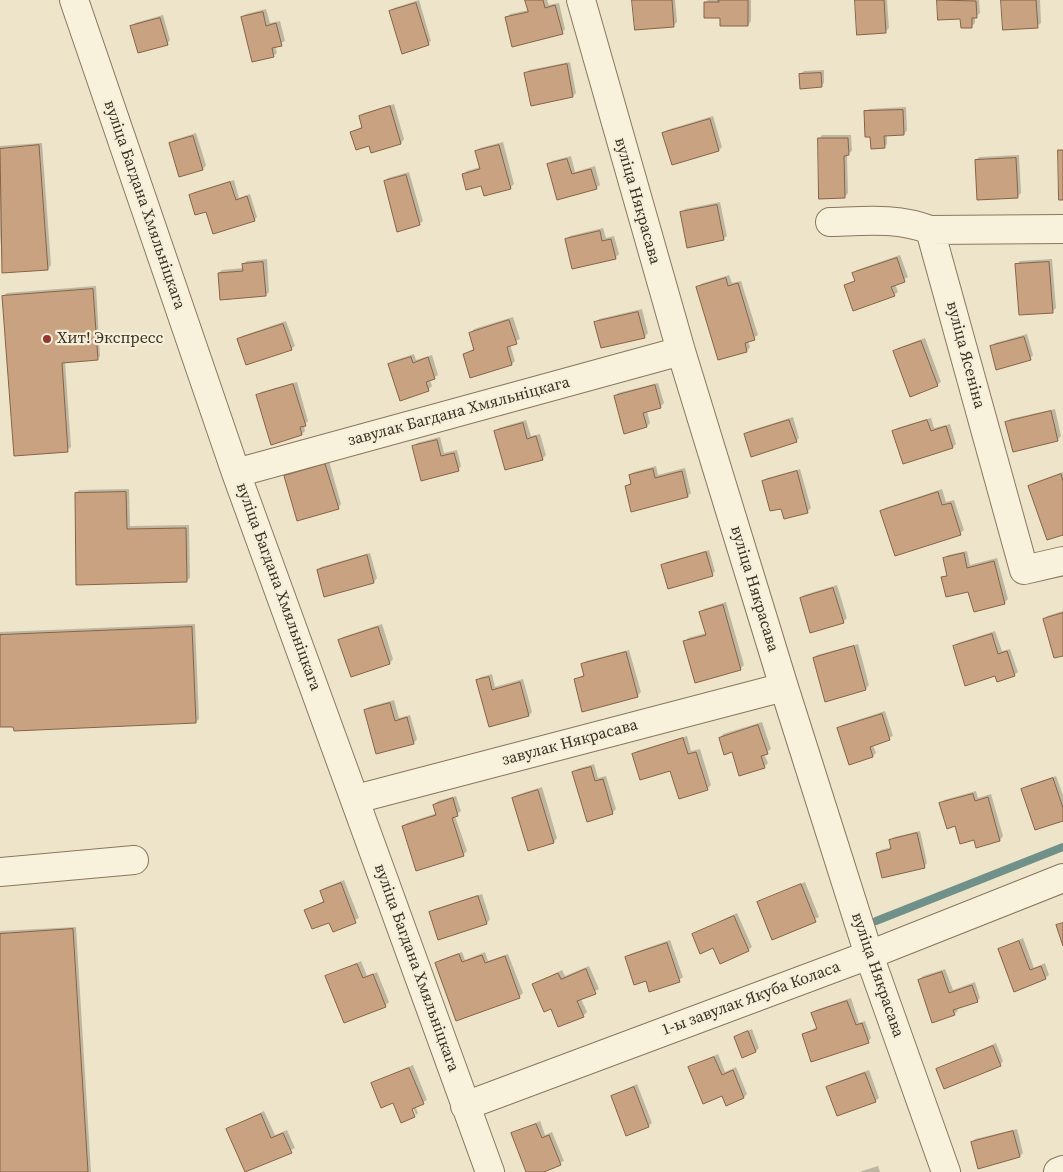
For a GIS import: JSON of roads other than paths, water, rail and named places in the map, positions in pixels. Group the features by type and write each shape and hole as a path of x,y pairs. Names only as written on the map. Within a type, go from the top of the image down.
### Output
{"street":[{"name":"вуліца Багдана Хмяльніцкага","path":"74,0 236,473 490,1172"},
{"name":"вуліца Някрасава","path":"580,0 681,351 784,687 868,955 946,1172"},
{"path":"830,222 897,221 913,223 930,230 1063,229"},
{"name":"вуліца Ясеніна","path":"930,230 1024,570 1063,561"},
{"name":"завулак Багдана Хмяльніцкага","path":"236,473 681,351"},
{"name":"завулак Някрасава","path":"356,799 784,687"},
{"path":"0,872 134,860"},
{"name":"1-ы завулак Якуба Коласа","path":"465,1106 868,955 1063,878"},
{"path":"1058,1172 1063,1170"}],"waterway":[{"path":"876,921 1063,847"}],"place":[{"name":"Хит! Экспресс","path":"47,339"}]}
